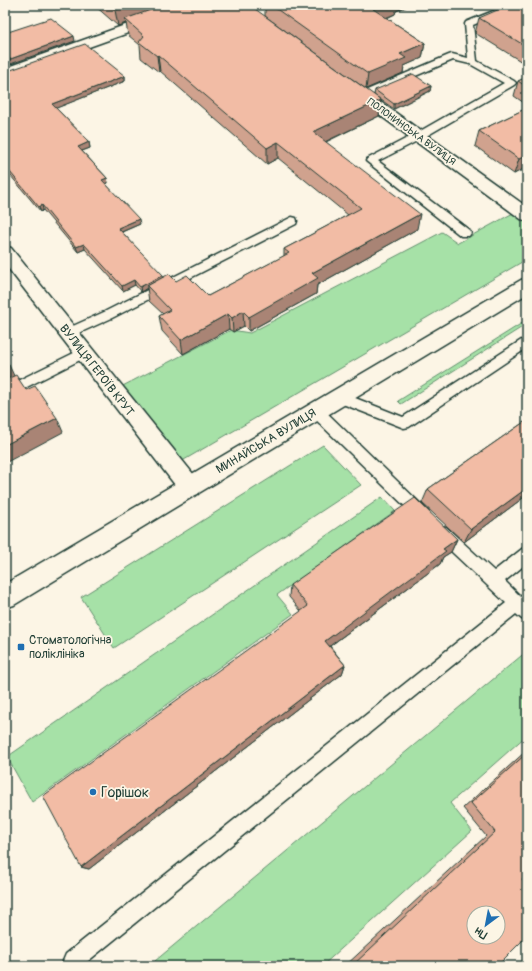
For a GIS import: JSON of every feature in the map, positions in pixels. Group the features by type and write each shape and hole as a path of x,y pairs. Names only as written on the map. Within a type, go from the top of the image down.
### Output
{"street":[{"path":"5,73 193,5"},
{"path":"238,5 276,32"},
{"name":"ПОЛОНИНСЬКА ВУЛИЦЯ","path":"344,82 527,215"},
{"name":"ВУЛИЦЯ ГЕРОЇВ КРУТ","path":"5,252 190,487"},
{"name":"МИНАЙСЬКА ВУЛИЦЯ","path":"5,597 527,285"}],"lane":[{"path":"473,62 469,24 515,5"},
{"path":"363,95 452,57 473,62 511,83 419,136 370,161 465,232"},
{"path":"68,333 108,315 292,222"},
{"path":"340,397 404,423 527,342"},
{"path":"5,393 84,353"},
{"path":"73,961 522,609 316,412"},
{"path":"494,581 527,554"}],"green space":[{"path":"515,212 527,221 527,259 172,467 113,391 231,330 250,333 442,232 458,243"},
{"path":"527,320 527,324 401,404 398,401"},
{"path":"323,445 361,485 114,648 81,597"},
{"path":"382,497 395,511 277,595 293,614 32,802 7,757"},
{"path":"527,651 527,735 450,803 472,831 322,966 149,966"}],"building":[{"path":"109,5 130,5 115,10"},
{"path":"165,5 237,5 243,9 251,6 381,100 313,132 420,214 312,273 318,278 249,317 243,311 232,318 228,314 181,340 159,316 170,310 147,286 169,274 176,281 187,275 208,296 289,253 284,249 361,208 278,142 267,148 158,55 157,56 139,42 144,36 125,19"},
{"path":"271,5 383,5 373,9 425,43 400,54 406,58 368,74"},
{"path":"509,5 523,5 527,7 527,47 479,18"},
{"path":"51,18 74,36 5,61 5,33"},
{"path":"85,44 125,76 52,104 89,142 78,147 107,178 102,180 139,219 118,228 163,275 140,287 134,280 122,286 84,244 76,247 42,205 39,207 5,166 5,72"},
{"path":"413,74 431,86 394,104 375,90"},
{"path":"527,77 527,87 518,81"},
{"path":"527,108 527,155 519,159 479,131"},
{"path":"5,359 9,365 5,367"},
{"path":"16,375 26,390 35,386 57,418 5,445 5,380"},
{"path":"527,420 527,488 471,529 428,489"},
{"path":"415,498 457,539 443,549 446,551 325,641 345,665 81,867 43,796 308,606 290,585"},
{"path":"527,753 527,875 522,879 527,885 527,936 497,966 352,966 495,832 471,803"}],"place":[{"name":"Стоматологічна поліклініка","path":"21,647"},
{"name":"Горішок","path":"93,792"}]}
